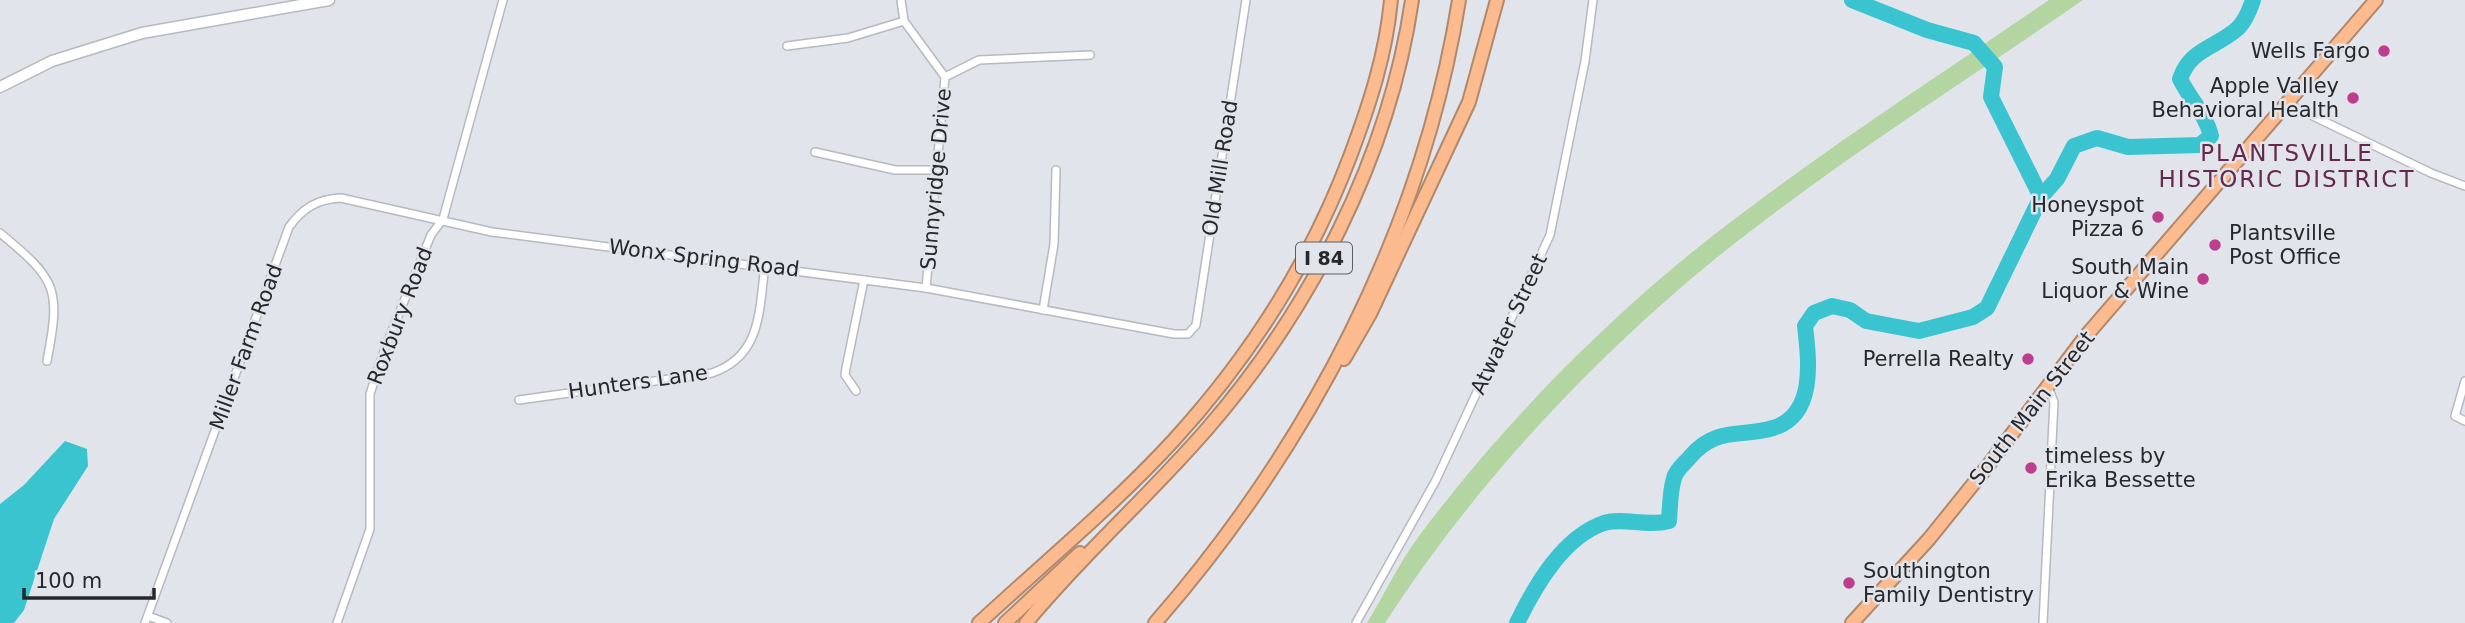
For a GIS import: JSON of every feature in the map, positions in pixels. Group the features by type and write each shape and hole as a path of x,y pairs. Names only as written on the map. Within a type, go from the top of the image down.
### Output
{"highway":[{"path":"979,623 1171,443 1215,393 1258,335 1302,263 1341,181 1381,62 1391,0"},
{"name":"I 84","path":"1005,623 1162,477 1207,429 1254,371 1322,264 1357,188 1380,127 1398,67 1412,0"},
{"name":"I 84","path":"1155,623 1206,562 1262,486 1312,405 1366,299 1410,190 1437,100 1458,0"},
{"path":"1312,405 1359,335 1461,122 1476,82 1497,0"},
{"name":"South Main Street","path":"1852,623 1929,539 2085,337 2376,0"},
{"path":"1026,623 1162,477"},
{"path":"1165,623 1206,562"}],"main road":[{"path":"0,87 52,61 142,33 329,0"}],"street":[{"path":"443,219 503,0"},
{"name":"Sunnyridge Drive","path":"901,0 904,21 945,77 926,288"},
{"name":"Old Mill Road","path":"1188,334 1196,325 1246,0"},
{"name":"Atwater Street","path":"1356,623 1436,480 1550,235 1585,61 1593,0"},
{"path":"786,46 848,38 904,21"},
{"path":"945,77 979,60 1090,55"},
{"path":"2288,104 2431,173 2465,186"},
{"path":"815,152 895,170 938,170"},
{"path":"1043,310 1054,244 1056,170"},
{"name":"Miller Farm Road","path":"147,620 289,227 317,201 341,198 443,219"},
{"name":"Wonx Spring Road","path":"443,219 492,232 765,265 926,288 1174,334 1188,334"},
{"name":"Roxbury Road","path":"337,623 370,529 370,394 385,348 431,235 443,219"},
{"path":"0,233 37,264 48,279 55,303 47,361"},
{"name":"Hunters Lane","path":"519,400 712,373 728,367 751,343 765,265"},
{"path":"856,391 845,374 864,280"},
{"path":"2465,381 2455,416 2465,421"},
{"path":"2043,623 2054,402 2047,387"},
{"path":"147,620 167,623"}],"green space":[{"path":"2049,0 2083,0 1782,207 1733,244 1643,321 1562,401 1486,486 1450,530 1385,623 1367,623 1412,546 1485,454 1557,376 1634,302 1715,234 1797,173"}],"water":[{"path":"65,441 87,449 88,466 54,519 24,610 14,623 0,623 0,504 24,485"}],"waterway":[{"path":"1852,0 1927,30 1974,43 1995,67 1991,97 2041,197"},
{"path":"1517,623 1552,564 1576,539 1611,521 1669,521 1675,475 1700,447 1719,437 1773,428 1787,421 1797,411 1807,385 1805,326 1814,313 1832,306 1850,310 1866,321 1919,331 1973,317 1987,308 2041,197 2057,179 2074,146 2097,138 2128,147 2200,145 2211,136 2202,114 2180,79 2190,61 2240,26 2253,0"}],"place":[{"name":"Wells Fargo","path":"2384,51"},
{"name":"Apple Valley Behavioral Health","path":"2353,98"},
{"name":"Honeyspot Pizza 6","path":"2158,217"},
{"name":"Plantsville Post Office","path":"2215,245"},
{"name":"South Main Liquor & Wine","path":"2203,279"},
{"name":"Perrella Realty","path":"2028,359"},
{"name":"timeless by Erika Bessette","path":"2031,468"},
{"name":"Southington Family Dentistry","path":"1849,583"}],"district":[{"name":"PLANTSVILLE HISTORIC DISTRICT","path":"2287,166"}]}
